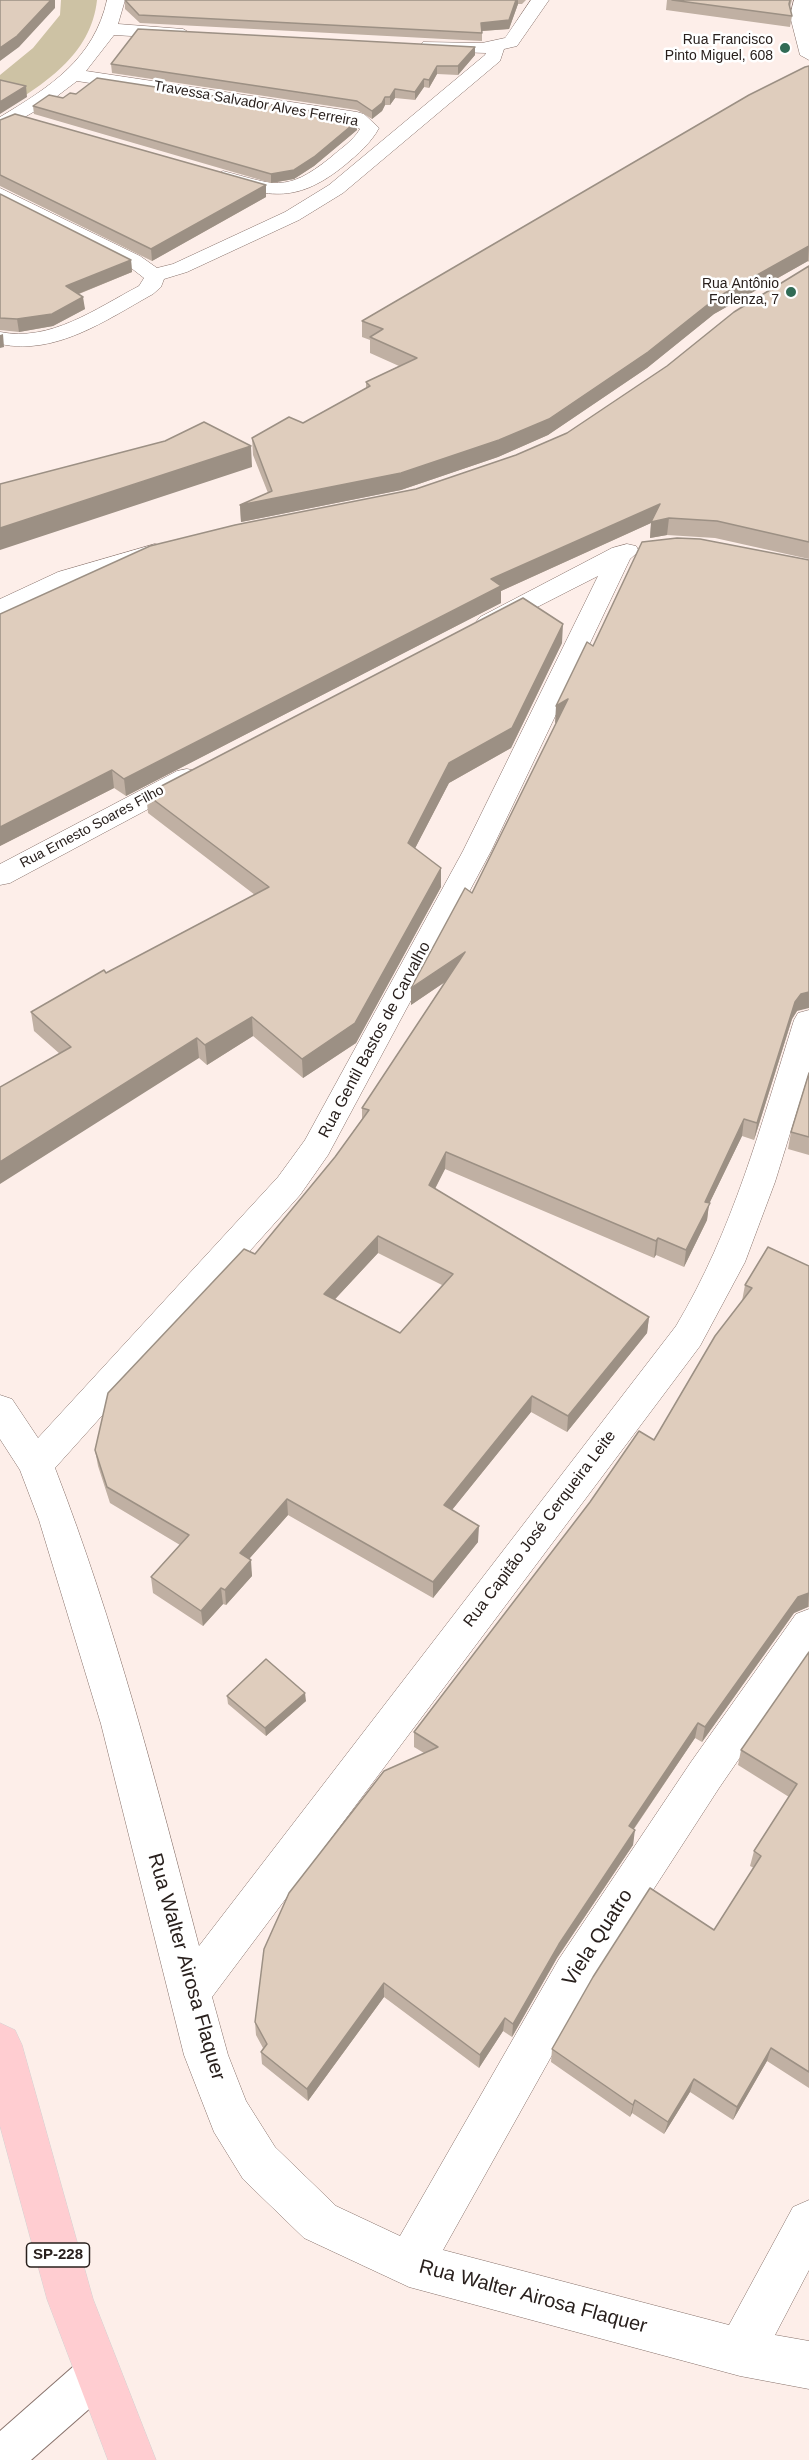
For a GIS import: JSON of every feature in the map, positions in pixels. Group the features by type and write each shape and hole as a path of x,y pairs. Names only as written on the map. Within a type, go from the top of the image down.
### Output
{"main road":[{"name":"SP-228","path":"0,2045 69,2299 132,2460"}],"street":[{"path":"7,121 75,75 110,30 116,0"},
{"path":"413,45 495,47 511,42 540,0"},
{"path":"804,3 799,16 807,65"},
{"path":"110,30 205,35"},
{"path":"154,276 180,268 292,216 336,189 494,57 495,47"},
{"name":"Travessa Salvador Alves Ferreira","path":"75,75 340,115 357,118 368,125 368,134 319,177 304,185 281,192"},
{"path":"7,121 37,124"},
{"path":"206,172 281,192 292,216"},
{"path":"0,194 133,260 154,276"},
{"path":"1,362 11,356 9,340 55,336 146,290 154,283 154,276"},
{"path":"465,634 621,553 650,545"},
{"path":"0,608 67,577 177,546"},
{"name":"Rua Gentil Bastos de Carvalho","path":"36,1465 289,1186 317,1147 477,851 621,553"},
{"name":"Rua Ernesto Soares Filho","path":"0,876 213,764"},
{"name":"Rua Capitão José Cerqueira Leite","path":"189,1993 688,1336 713,1296 745,1219 809,1020"},
{"name":"Rua Walter Airosa Flaquer","path":"0,1409 36,1465 57,1520 122,1724 206,2055 230,2116 259,2163 320,2222 409,2264 740,2352 809,2366"},
{"name":"Viela Quatro","path":"409,2264 574,1974 705,1775 809,1626"},
{"path":"740,2352 809,2223"}],"lane":[{"path":"0,2459 98,2373"}],"shaded area":[{"path":"61,0 97,0 93,20 85,37 75,53 48,79 0,112 0,75 33,48 60,15"}],"building":[{"path":"0,0 51,0 17,36 0,48"},
{"path":"125,0 516,0 509,20 481,23 482,33 139,15"},
{"path":"672,0 790,0 792,16"},
{"path":"138,29 475,47 458,66 437,66 429,80 424,79 415,92 395,89 390,97 385,97 382,103 372,111 357,101 111,64"},
{"path":"809,66 809,246 716,298 648,352 549,419 499,440 401,473 240,505 272,491 252,438 289,417 303,423 370,386 366,382 417,358 370,337 383,329 362,321 749,95"},
{"path":"97,78 350,117 357,121 314,157 294,170 271,174 33,106 49,95 63,98 70,93 76,94"},
{"path":"0,80 26,86 0,102"},
{"path":"15,114 266,185 151,249 0,175 0,120"},
{"path":"0,194 131,260 66,286 83,297 52,314 17,319 0,318"},
{"path":"809,266 809,542 717,521 669,518 651,522 660,504 491,579 501,586 124,779 112,770 0,827 0,614 150,546 235,525 416,489 516,455 567,433 667,366 734,312"},
{"path":"204,422 251,446 0,528 0,484 165,441"},
{"path":"677,538 700,539 809,560 809,992 801,994 795,1002 757,1123 744,1119 705,1202 710,1203 686,1250 658,1238 656,1241 446,1152 429,1185 649,1317 568,1416 532,1396 444,1505 479,1526 433,1582 287,1499 240,1553 251,1560 225,1590 221,1588 201,1611 151,1577 189,1535 107,1487 95,1450 108,1393 244,1249 255,1254 335,1157 369,1110 362,1108 465,952 411,988 465,888 472,893 568,699 556,706 587,642 593,646 642,542","holes":["378,1236 453,1274 400,1333 324,1294"]},
{"path":"523,598 563,624 512,728 449,763 408,843 441,868 355,1023 302,1059 252,1017 205,1045 197,1038 0,1162 0,1087 71,1047 31,1012 104,970 106,973 269,887 146,794"},
{"path":"809,1073 809,1137 791,1132"},
{"path":"768,1247 809,1266 809,1593 798,1597 705,1727 698,1723 629,1826 635,1830 559,1944 513,2024 505,2018 480,2055 384,1983 307,2089 261,2052 267,2044 255,2022 264,1949 289,1893 384,1771 438,1747 414,1732 590,1502 639,1431 654,1440 715,1336 752,1288 745,1285"},
{"path":"809,1652 809,2072 771,2048 737,2107 694,2079 668,2122 635,2100 633,2105 552,2049 593,1977 650,1888 714,1930 761,1856 754,1851 797,1784 741,1750"},
{"path":"266,1659 305,1693 265,1728 227,1696"}],"place":[{"name":"Rua Francisco Pinto Miguel, 608","path":"785,48"},
{"name":"Rua Antônio Forlenza, 7","path":"791,292"}]}
